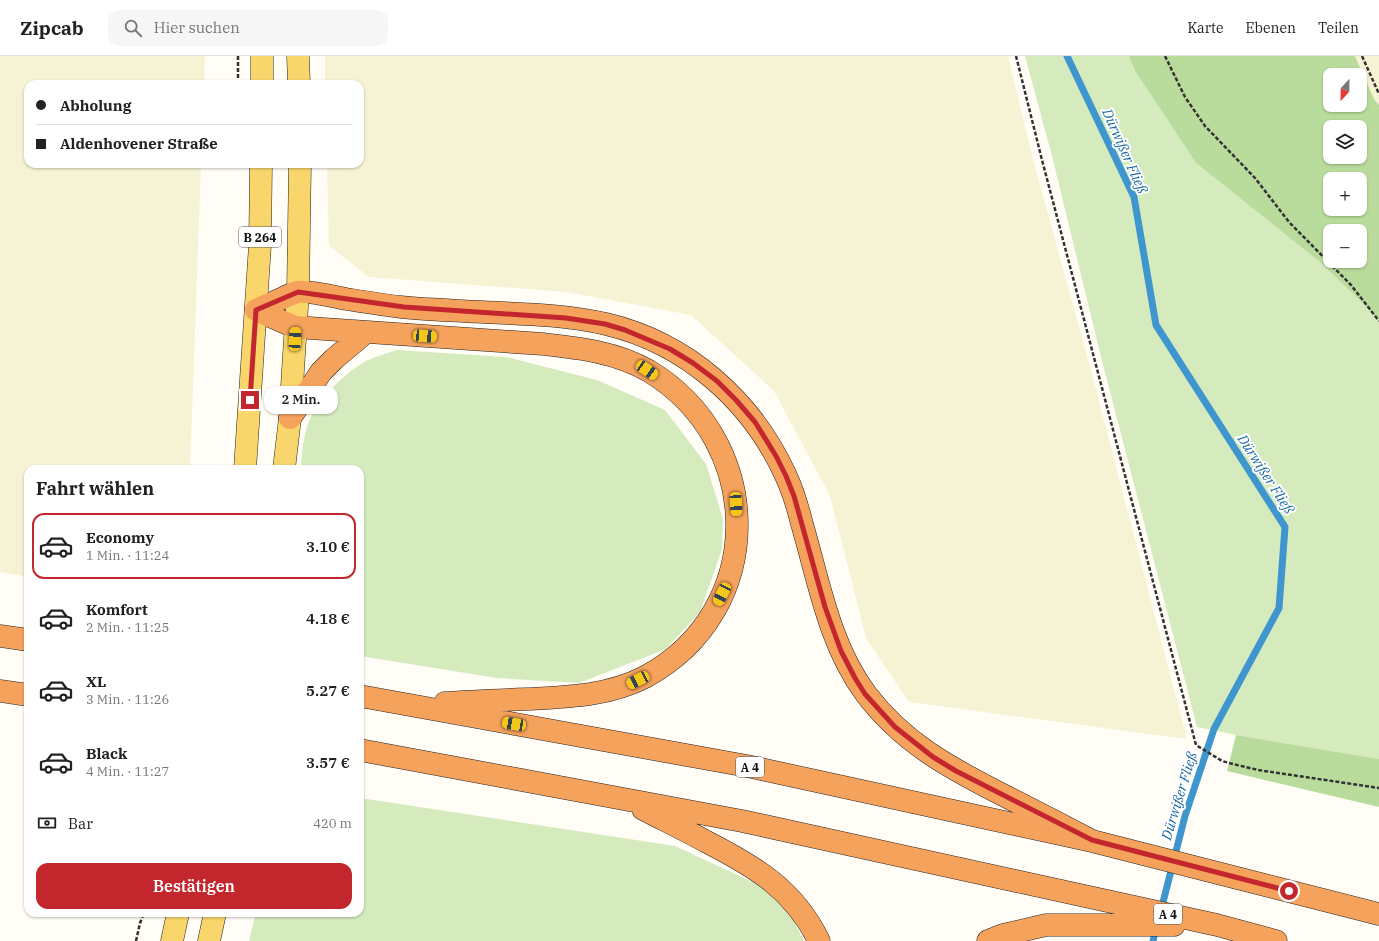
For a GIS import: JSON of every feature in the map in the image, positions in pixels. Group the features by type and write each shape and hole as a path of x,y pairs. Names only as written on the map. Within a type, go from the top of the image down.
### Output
{"highway":[{"path":"256,310 298,292 404,307 566,318 605,324 645,337 670,349 693,363 717,381 736,400 755,422 776,456 794,496 825,607 838,644 855,678 879,710 901,732 933,757 956,771 1092,840"},
{"path":"256,310 296,327 543,344 603,352 647,370 677,391 693,408 711,432 723,453 730,474 736,504 737,526 735,552 727,580 714,610 697,635 673,658 646,676 630,684 609,691 570,697 406,704"},
{"path":"290,418 321,372 366,332"},
{"path":"0,636 24,639"},
{"path":"0,691 24,694"},
{"name":"A 4","path":"364,697 747,766 1092,840 1379,914"},
{"name":"A 4","path":"364,751 621,797 742,821 1217,925 1276,941"},
{"path":"621,797 753,867 776,884 795,903 812,927 819,941"},
{"path":"988,941 1003,935 1046,925 1217,925"}],"main road":[{"path":"262,56 262,80"},
{"path":"298,56 299,80"},
{"name":"B 264","path":"245,465 260,245 261,168"},
{"name":"B 264","path":"284,465 290,418 298,292 300,168"},
{"path":"172,941 177,917"},
{"path":"209,941 214,917"}],"path":[{"path":"238,56 238,80"},
{"path":"1016,56 1196,745 1222,761 1258,770 1379,788"},
{"path":"1165,56 1185,97 1205,126 1255,178 1289,222 1350,285 1379,321"},
{"path":"1362,56 1379,94"},
{"path":"136,941 142,917"}],"shaded area":[{"path":"0,56 205,56 204,80 24,80 24,168 201,168 190,465 24,465 24,576 0,572"},
{"path":"325,56 1008,56 1034,163 1089,363 1187,739 909,702 866,638 830,496 774,391 691,315 567,292 369,277 329,246 327,168 364,168 364,80 325,80"},
{"path":"1355,56 1379,56 1379,105 1374,99 1367,83 1367,68 1360,68"}],"green space":[{"path":"1025,56 1129,56 1135,71 1196,163 1321,263 1323,268 1326,268 1379,319 1379,759 1197,727 1101,357 1052,156"},
{"path":"1129,56 1355,56 1360,68 1323,68 1323,112 1367,112 1367,83 1374,99 1379,105 1379,319 1326,268 1367,268 1367,224 1323,224 1323,265 1196,163 1135,71"},
{"path":"397,350 506,357 597,380 665,410 706,464 723,519 722,549 700,612 666,649 579,683 497,678 364,657 364,465 301,465 302,452 308,424 318,405 333,387 351,371 371,359"},
{"path":"1236,735 1379,759 1379,807 1227,771"},
{"path":"364,799 675,846 761,886 791,915 804,941 249,941 255,917 364,917"}],"waterway":[{"name":"Dürwißer Fließ","path":"1067,56 1134,197 1156,325 1285,527 1279,608 1214,729 1185,816 1161,910"},
{"name":"Dürwißer Fließ","path":"1153,941 1156,928"}],"route":[{"path":"250,400 256,310 298,292 404,307 566,318 605,324 645,337 670,349 693,363 717,381 755,422 776,456 794,496 825,607 832,630 841,651 865,694 895,727 933,757 956,771 1092,840 1289,891"}]}
